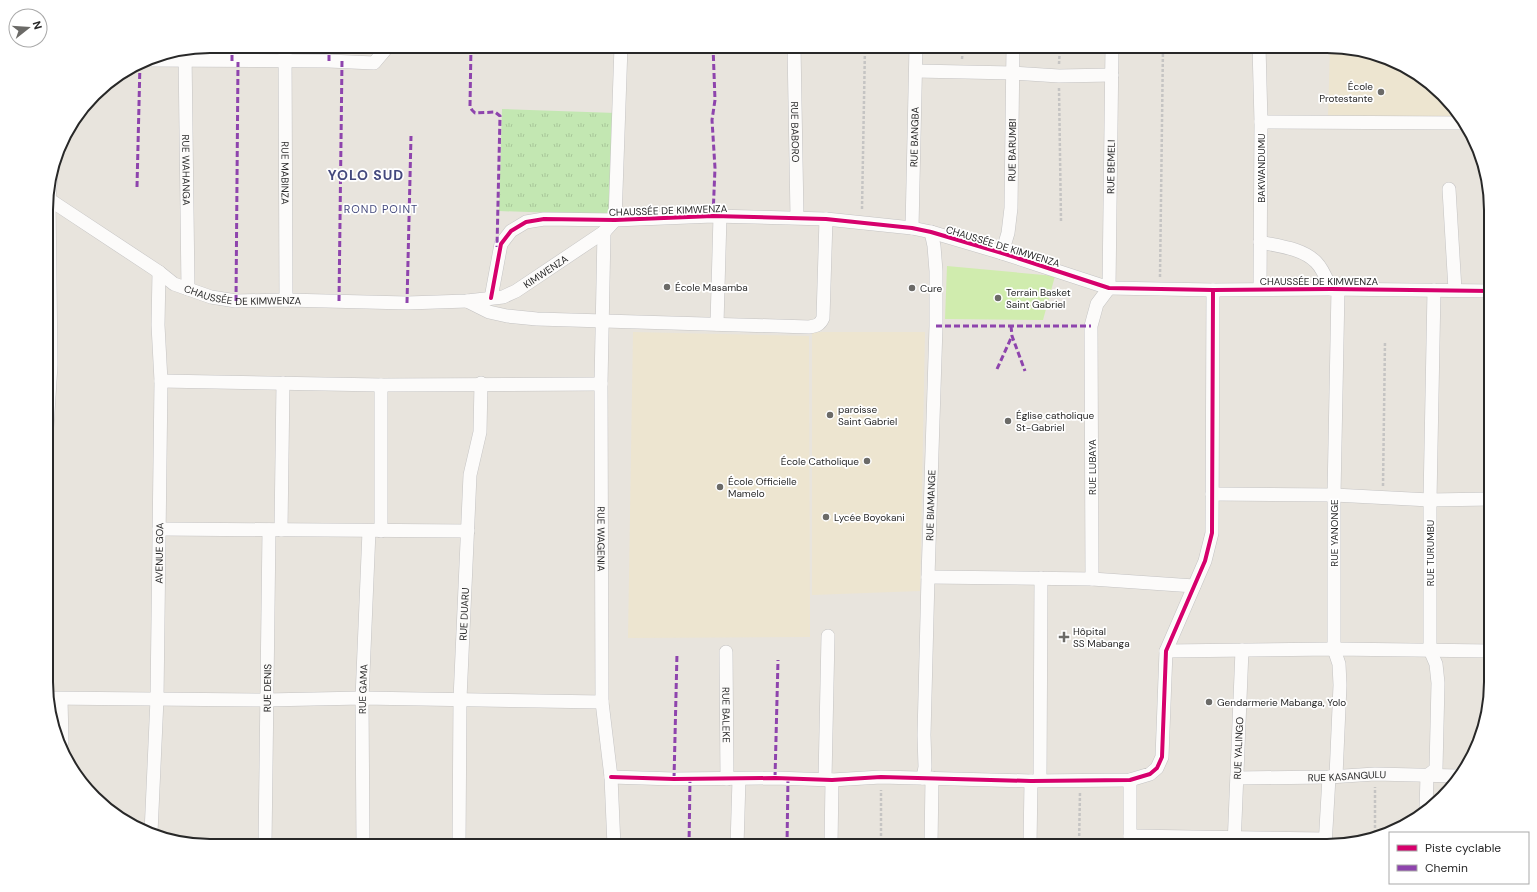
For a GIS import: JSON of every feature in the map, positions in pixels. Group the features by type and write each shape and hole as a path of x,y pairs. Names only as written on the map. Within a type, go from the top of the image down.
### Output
{"street":[{"name":"RUE MABINZA","path":"285,53 286,300"},
{"path":"175,57 185,56 285,61 336,61 374,64 383,53"},
{"path":"615,220 621,53"},
{"name":"RUE BABORO","path":"794,53 797,217"},
{"name":"RUE BANGBA","path":"912,228 916,53"},
{"name":"RUE BARUMBI","path":"1002,253 1008,233 1011,208 1013,53"},
{"name":"RUE BEMELI","path":"1109,288 1112,53"},
{"name":"BAKWANDUMU","path":"1259,53 1261,122 1260,289"},
{"name":"RUE WAHANGA","path":"185,56 188,289"},
{"path":"916,71 1013,73 1059,76 1112,76"},
{"path":"1261,122 1428,122 1458,124"},
{"path":"1450,189 1455,290"},
{"name":"CHAUSSÉE DE KIMWENZA","path":"53,201 159,272 174,284 210,297 236,301 286,300 407,303 467,301"},
{"path":"717,324 720,216"},
{"name":"CHAUSSÉE DE KIMWENZA","path":"491,298 501,244 511,232 526,222 544,218 615,220 720,216 797,217 862,222 912,228 931,232 1002,253 1109,288 1160,290 1334,289 1484,291"},
{"path":"467,301 489,312 507,316 603,321 816,326 821,323 823,318 826,219"},
{"name":"KIMWENZA","path":"467,301 503,297 527,285 604,232 615,220"},
{"name":"RUE WAGENIA","path":"604,232 601,384 602,702 611,777 614,839"},
{"name":"RUE BIAMANGE","path":"931,232 936,271 936,326 928,577 928,778 931,839"},
{"path":"1260,242 1303,253 1316,262 1334,289"},
{"name":"AVENUE GOA","path":"151,828 158,699 161,381 158,325 159,272"},
{"name":"RUE LUBAYA","path":"1092,579 1091,326 1097,304 1109,288"},
{"name":"RUE YANONGE","path":"1325,839 1340,685 1339,664 1334,649 1334,289"},
{"path":"611,777 674,779 828,779 881,777 1130,780 1150,774 1157,768 1162,757 1166,651 1209,548 1212,533 1213,290"},
{"name":"RUE TURUMBU","path":"1426,776 1436,769 1438,683 1436,664 1430,650 1430,500 1434,290"},
{"path":"161,381 381,385 481,383 601,384"},
{"name":"RUE DENIS","path":"265,839 266,700 284,383"},
{"name":"RUE DUARU","path":"459,839 460,700 470,475 480,432 481,383"},
{"name":"RUE GAMA","path":"364,839 362,698 375,531 381,385"},
{"path":"1212,494 1334,495 1430,500 1484,499"},
{"path":"159,529 468,531"},
{"path":"928,577 1092,579 1194,586"},
{"path":"1031,839 1035,780 1041,578"},
{"path":"828,636 828,779 831,839"},
{"path":"1166,651 1334,649 1484,651"},
{"name":"RUE YALINGO","path":"1234,839 1242,650"},
{"name":"RUE BALEKE","path":"726,652 737,839"},
{"path":"54,698 266,700 362,698 602,702"},
{"path":"61,699 62,734"},
{"name":"RUE KASANGULU","path":"1237,778 1332,777 1375,774 1453,776"},
{"path":"1426,776 1426,804"},
{"path":"1130,780 1130,839"}],"path":[{"path":"862,222 865,53"},
{"path":"1060,53 1061,221"},
{"path":"1160,290 1163,53"},
{"path":"1383,497 1385,341"},
{"path":"1375,774 1375,832"},
{"path":"881,777 881,839"},
{"path":"1079,839 1080,780"}],"shaded area":[{"name":"École Protestante","path":"1330,53 1337,53 1377,61 1414,79 1438,99 1455,119 1328,116"},
{"name":"École Officielle Mamelo","path":"633,332 809,336 810,637 628,638"},
{"name":"École Catholique","path":"812,332 925,332 920,591 812,595"}],"green space":[{"path":"502,109 616,113 613,215 499,211"},
{"name":"Terrain Basket Saint Gabriel","path":"947,266 1055,276 1043,320 945,319"}],"marked path":[{"path":"232,53 232,61"},
{"path":"329,53 329,61"},
{"path":"471,53 470,106 475,113 495,112 500,116 497,247"},
{"path":"713,53 715,100 712,120 715,168 713,216"},
{"path":"339,301 342,61"},
{"path":"236,301 238,62"},
{"path":"137,187 140,70"},
{"path":"407,303 411,136"},
{"path":"936,326 1091,326"},
{"path":"1011,326 1012,336 1025,371"},
{"path":"997,369 1012,336"},
{"path":"674,779 677,653"},
{"path":"775,778 778,660"},
{"path":"787,839 788,778"},
{"path":"689,839 690,779"}],"cycle path":[{"path":"491,298 501,244 511,231 526,222 544,219 615,220 713,216 826,219 912,228 931,232 1002,253 1109,288 1484,291"},
{"path":"611,777 674,779 775,778 832,780 881,777 1031,781 1130,780 1150,774 1157,768 1162,757 1166,651 1205,561 1212,533 1213,290"}],"place":[{"name":"École Protestante","path":"1381,92"},
{"name":"École Masamba","path":"667,287"},
{"name":"Cure","path":"912,288"},
{"name":"Terrain Basket Saint Gabriel","path":"998,298"},
{"name":"paroisse Saint Gabriel","path":"830,415"},
{"name":"Église catholique St-Gabriel","path":"1008,421"},
{"name":"École Catholique","path":"867,461"},
{"name":"École Officielle Mamelo","path":"720,487"},
{"name":"Lycée Boyokani","path":"826,517"},
{"name":"Hôpital SS Mabanga","path":"1064,637"},
{"name":"Gendarmerie Mabanga, Yolo","path":"1209,702"}],"district":[{"name":"YOLO SUD","path":"366,175"},
{"name":"ROND POINT","path":"381,209"}]}
